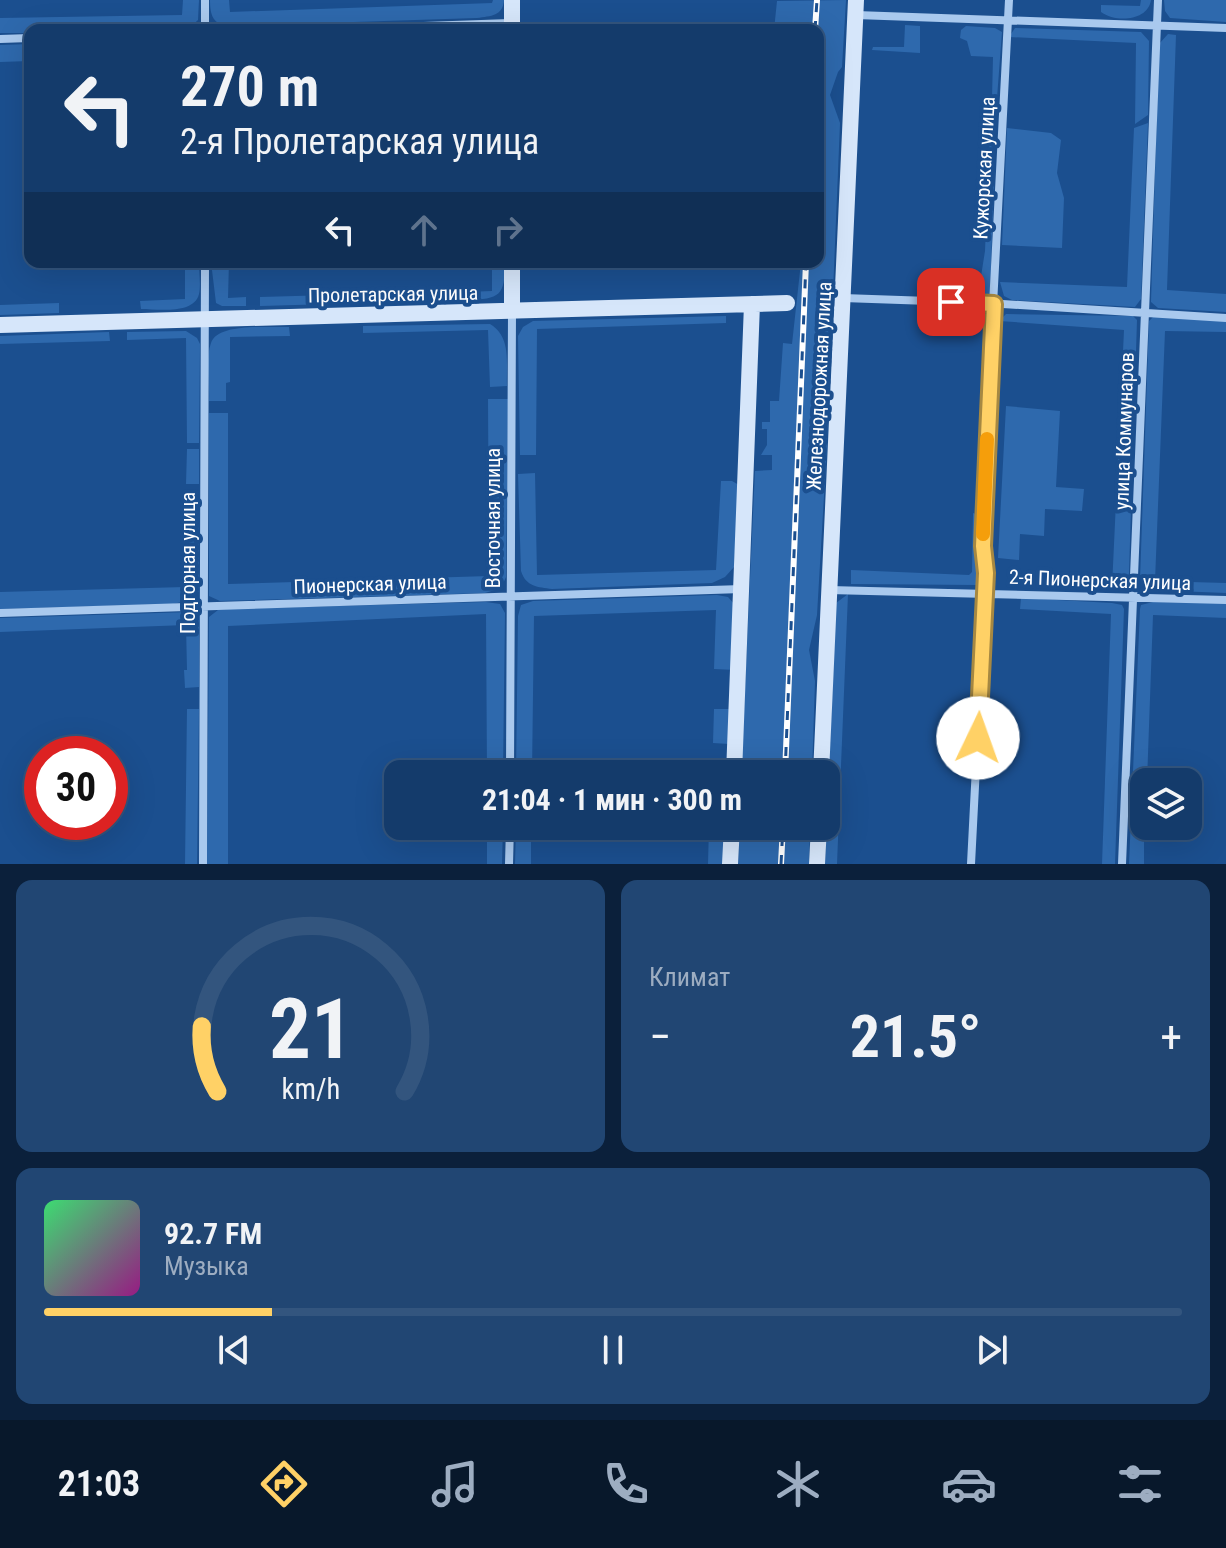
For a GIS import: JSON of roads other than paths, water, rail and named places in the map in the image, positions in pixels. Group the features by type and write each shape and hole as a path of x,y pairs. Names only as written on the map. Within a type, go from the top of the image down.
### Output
{"street":[{"path":"205,0 205,24"},
{"path":"512,0 512,24"},
{"name":"Кужорская улица","path":"971,864 1009,0"},
{"name":"улица Коммунаров","path":"1122,864 1158,0"},
{"path":"856,8 1007,21 1226,28"},
{"name":"Железнодорожная улица","path":"822,760 856,8"},
{"path":"0,39 24,38"},
{"name":"Подгорная улица","path":"203,864 205,268"},
{"name":"Восточная улица","path":"510,760 512,268"},
{"path":"843,298 1226,318"},
{"name":"Пролетарская улица","path":"0,325 787,303"},
{"path":"735,760 752,304"},
{"name":"Пионерская улица","path":"0,613 742,589"},
{"name":"2-я Пионерская улица","path":"829,590 1226,600"},
{"path":"509,864 510,840"},
{"path":"730,864 731,840"},
{"path":"817,864 818,840"}],"railway":[{"path":"815,24 817,0"},
{"path":"786,760 806,268"},
{"path":"781,864 782,840"}]}
